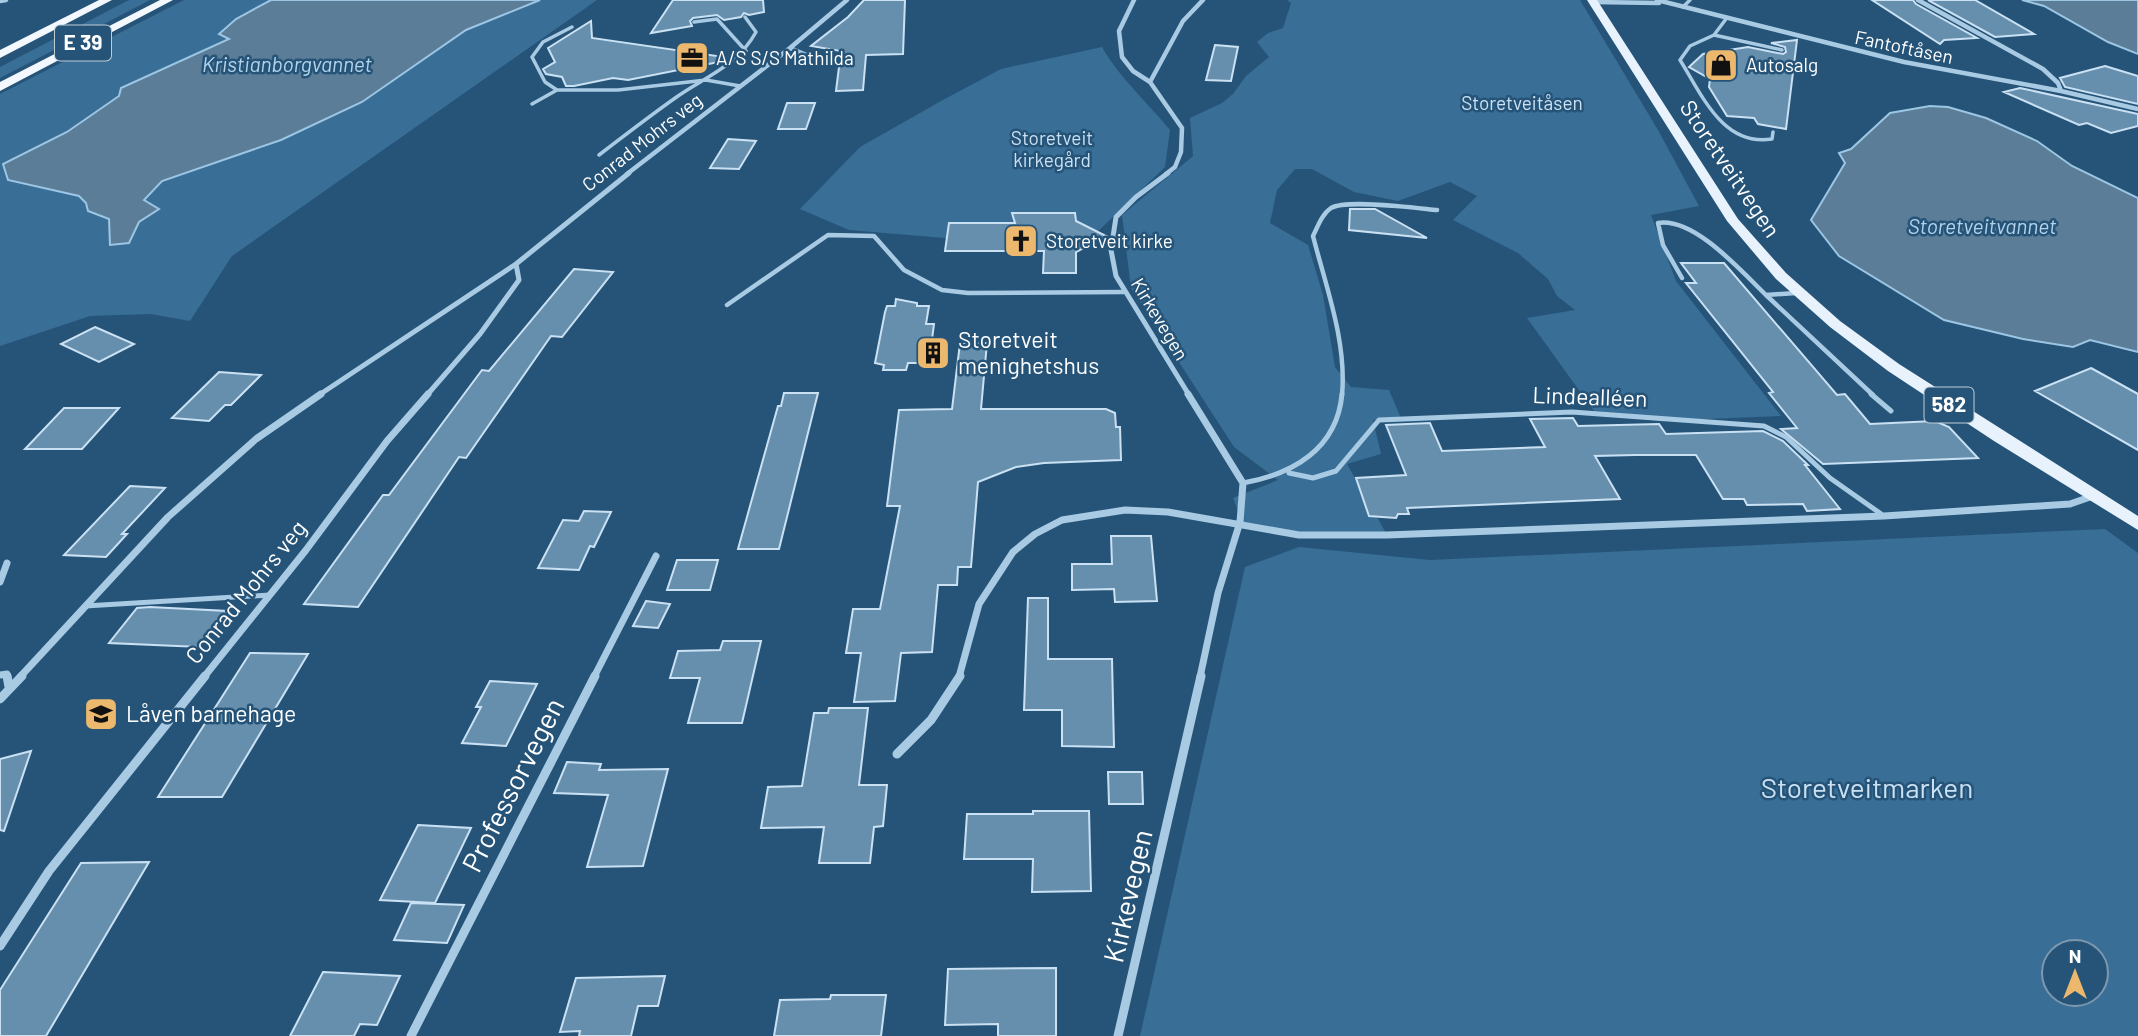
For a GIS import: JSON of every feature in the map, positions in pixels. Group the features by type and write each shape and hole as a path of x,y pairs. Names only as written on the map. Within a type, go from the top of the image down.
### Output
{"highway":[{"name":"E 39","path":"0,55 107,0"},
{"name":"E 39","path":"0,87 168,0"}],"main road":[{"name":"Storetveitvegen","path":"1593,1 1733,220 1750,244 1796,292 1825,318 1909,379 2138,524"}],"street":[{"path":"0,1 6,0"},
{"name":"Conrad Mohrs veg","path":"0,699 168,517 256,439 516,264 847,0"},
{"name":"Kirkevegen","path":"1118,1036 1181,769 1218,593 1240,523 1242,483 1116,276 1111,250 1116,217 1136,197 1175,167 1181,152 1182,128 1150,82 1133,71 1122,57 1119,31 1134,0"},
{"path":"1150,82 1162,66 1177,26 1185,14 1203,0"},
{"path":"1657,0 1667,2"},
{"path":"1918,0 2043,69 2058,83 2061,91"},
{"path":"1593,1 1667,2"},
{"name":"Fantoftåsen","path":"1667,2 1904,62 2061,91 2138,109"},
{"path":"790,48 811,57 837,58"},
{"name":"Conrad Mohrs veg","path":"0,946 49,871 270,595 387,441 480,334 519,279 516,264"},
{"path":"897,754 931,720 962,673 979,604 1013,552 1035,534 1062,520 1125,510 1168,512 1299,535 1387,536 1884,516 2070,504 2094,496"},
{"name":"Professorvegen","path":"411,1036 656,556"},
{"path":"0,582 7,563"},
{"path":"0,675 7,674 9,687"}],"lane":[{"path":"1682,7 1690,0"},
{"path":"599,155 680,95 722,72 746,51 756,32 745,17"},
{"path":"694,22 717,19 746,51"},
{"path":"1726,19 1714,35 1690,46 1680,60 1726,129 1752,141 1765,142 1772,139 1773,132"},
{"path":"557,90 545,82 533,52 540,44 572,27"},
{"path":"1714,35 1783,50"},
{"path":"532,104 557,90 618,90 706,80 740,86"},
{"path":"1242,483 1289,473 1307,460 1334,426 1343,398 1339,341 1313,236 1317,227 1333,207 1377,205 1437,210"},
{"path":"1682,278 1663,246 1658,223 1669,220 1684,226 1727,259 1826,354 1891,411"},
{"path":"727,305 828,235 874,236 904,270 942,290 968,293 1124,292"},
{"path":"1766,295 1796,292"},
{"name":"Lindealléen","path":"1289,473 1313,478 1336,471 1379,420 1572,412 1763,426 1786,437 1830,478 1884,516"},
{"path":"85,606 270,595"}],"green space":[{"path":"129,0 150,0 0,78 0,67"},
{"path":"184,0 597,0 232,256 190,321 151,314 90,316 0,346 0,94"},
{"name":"Storetveitåsen","path":"1287,0 1580,0 1658,130 1699,206 1651,215 1676,281 1781,416 1683,420 1594,411 1527,318 1575,310 1557,296 1548,279 1518,253 1453,220 1477,196 1450,182 1398,201 1354,192 1312,169 1295,169 1277,190 1270,223 1308,245 1323,295 1335,367 1351,387 1389,390 1401,418 1373,420 1381,454 1347,464 1386,533 1317,537 1245,528 1233,498 1278,480 1234,447 1131,288 1122,215 1193,156 1190,118 1222,103 1233,94 1246,76 1269,57 1257,42 1268,33 1283,28 1291,3"},
{"name":"Storetveit kirkegård","path":"1102,47 1125,79 1170,130 1165,167 1091,238 957,239 849,230 800,209 860,147 941,101 1001,69"},
{"name":"Storetveitmarken","path":"2105,529 2138,553 2138,1036 1140,1036 1245,567 1299,547 1430,560"}],"water":[{"name":"Kristianborgvannet","path":"271,0 540,0 466,30 362,102 281,140 162,181 144,200 159,209 139,222 129,243 110,245 109,219 88,211 86,203 79,196 8,180 3,164 67,132 119,96 121,88 229,39 219,34 236,19"},
{"path":"2022,0 2138,0 2138,54 2108,42 2044,6"},
{"name":"Storetveitvannet","path":"1930,106 1948,107 1986,118 2037,141 2072,166 2138,198 2138,352 2090,340 2073,347 2023,339 1944,320 1839,256 1811,220 1845,163 1839,153 1851,149 1890,113"}],"building":[{"path":"673,0 763,0 764,12 749,15 744,13 741,17 724,20 717,15 693,18 690,21 692,26 651,33"},
{"path":"864,0 905,0 903,54 866,55 863,90 836,91 841,51 811,46 848,17"},
{"path":"1872,0 1913,0 1977,38 1944,40 1940,44"},
{"path":"1928,0 1975,0 2034,34 1995,37"},
{"path":"591,21 592,38 724,57 724,61 628,80 613,78 566,86 562,77 546,74 543,69 555,62 548,48"},
{"path":"1797,40 1786,129 1758,124 1754,118 1727,116 1709,87 1710,79 1689,67 1703,54 1748,47 1783,54 1786,52 1785,47 1771,43"},
{"path":"1215,45 1238,47 1231,81 1206,80"},
{"path":"2105,66 2138,76 2138,104 2065,87 2060,78"},
{"path":"2020,88 2138,114 2138,126 2111,133 2087,123 2079,125 2004,92"},
{"path":"787,103 815,103 806,129 778,129"},
{"path":"728,139 756,141 739,169 710,168"},
{"path":"1350,209 1375,209 1427,238 1349,230"},
{"name":"Storetveit kirke","path":"1012,213 1075,213 1076,221 1106,236 1076,252 1076,273 1043,273 1044,251 945,251 949,223 1015,223"},
{"path":"1681,263 1724,263 1837,395 1845,394 1870,424 1935,421 1949,427 1978,458 1823,464 1781,429 1797,428 1769,393 1773,392 1686,283 1696,283"},
{"path":"574,269 613,272 562,337 551,336 466,458 459,457 358,607 304,604 383,495 389,495 482,370 489,371"},
{"name":"Storetveit menighetshus","path":"896,299 917,303 917,306 929,306 926,324 934,324 929,363 908,363 906,370 883,370 884,365 875,363 885,312 887,306 895,306"},
{"path":"95,327 134,344 99,362 61,344"},
{"path":"960,343 987,343 981,409 1106,409 1115,413 1116,427 1120,427 1121,460 1044,463 1016,467 978,482 971,567 958,567 957,585 938,585 932,652 901,653 895,701 854,702 861,653 846,653 853,609 880,609 900,506 887,506 899,410 952,409"},
{"path":"2091,368 2138,394 2138,450 2035,391"},
{"path":"219,372 261,375 231,405 225,405 209,421 172,418"},
{"path":"784,393 818,393 779,549 738,549 778,406 781,406"},
{"path":"64,408 119,408 82,449 25,449"},
{"path":"1573,418 1578,426 1659,424 1666,434 1763,431 1783,441 1808,465 1805,465 1840,509 1807,511 1803,504 1747,505 1744,499 1723,499 1696,455 1635,455 1595,456 1620,499 1407,508 1409,514 1398,514 1396,518 1369,516 1356,478 1406,475 1386,425 1430,423 1442,451 1545,447 1530,419"},
{"path":"130,486 165,488 122,534 127,534 106,557 64,555"},
{"path":"584,511 611,512 579,570 538,568 563,520 579,521"},
{"path":"1111,536 1151,536 1157,601 1115,602 1114,589 1072,590 1072,564 1112,564"},
{"path":"677,560 718,560 710,590 667,590"},
{"path":"1028,598 1048,598 1048,659 1112,659 1114,747 1062,746 1062,710 1024,710"},
{"path":"646,601 670,604 658,628 633,626"},
{"path":"137,608 227,611 200,647 109,643"},
{"path":"723,641 761,641 742,723 688,723 700,678 670,678 678,651 720,650"},
{"path":"250,653 308,654 222,797 158,797"},
{"path":"490,681 537,684 506,746 462,743 481,707 476,707"},
{"path":"829,708 868,708 859,785 887,785 883,826 874,827 870,863 819,863 824,827 761,828 768,787 802,786 814,713 828,713"},
{"path":"31,751 4,831 0,830 0,759"},
{"path":"567,762 601,764 599,770 668,769 643,866 587,867 608,795 554,793"},
{"path":"1108,772 1142,772 1143,804 1109,804"},
{"path":"1033,811 1089,811 1091,891 1032,892 1033,859 964,859 967,814 1033,814"},
{"path":"418,825 471,828 435,903 380,900"},
{"path":"149,862 46,1036 0,1036 0,990 81,863"},
{"path":"411,903 464,905 447,943 394,940"},
{"path":"1056,968 1056,1036 998,1036 998,1024 945,1025 948,969"},
{"path":"323,972 400,976 377,1025 360,1024 354,1036 290,1036"},
{"path":"665,976 658,1006 638,1006 631,1036 579,1036 580,1031 560,1032 576,978"},
{"path":"831,995 886,995 881,1036 774,1036 780,1000 830,999"}],"place":[{"name":"A/S S/S Mathilda","path":"692,58"},
{"name":"Autosalg","path":"1721,65"},
{"name":"Storetveit kirke","path":"1021,241"},
{"name":"Storetveit menighetshus","path":"933,353"},
{"name":"Låven barnehage","path":"101,714"}]}
